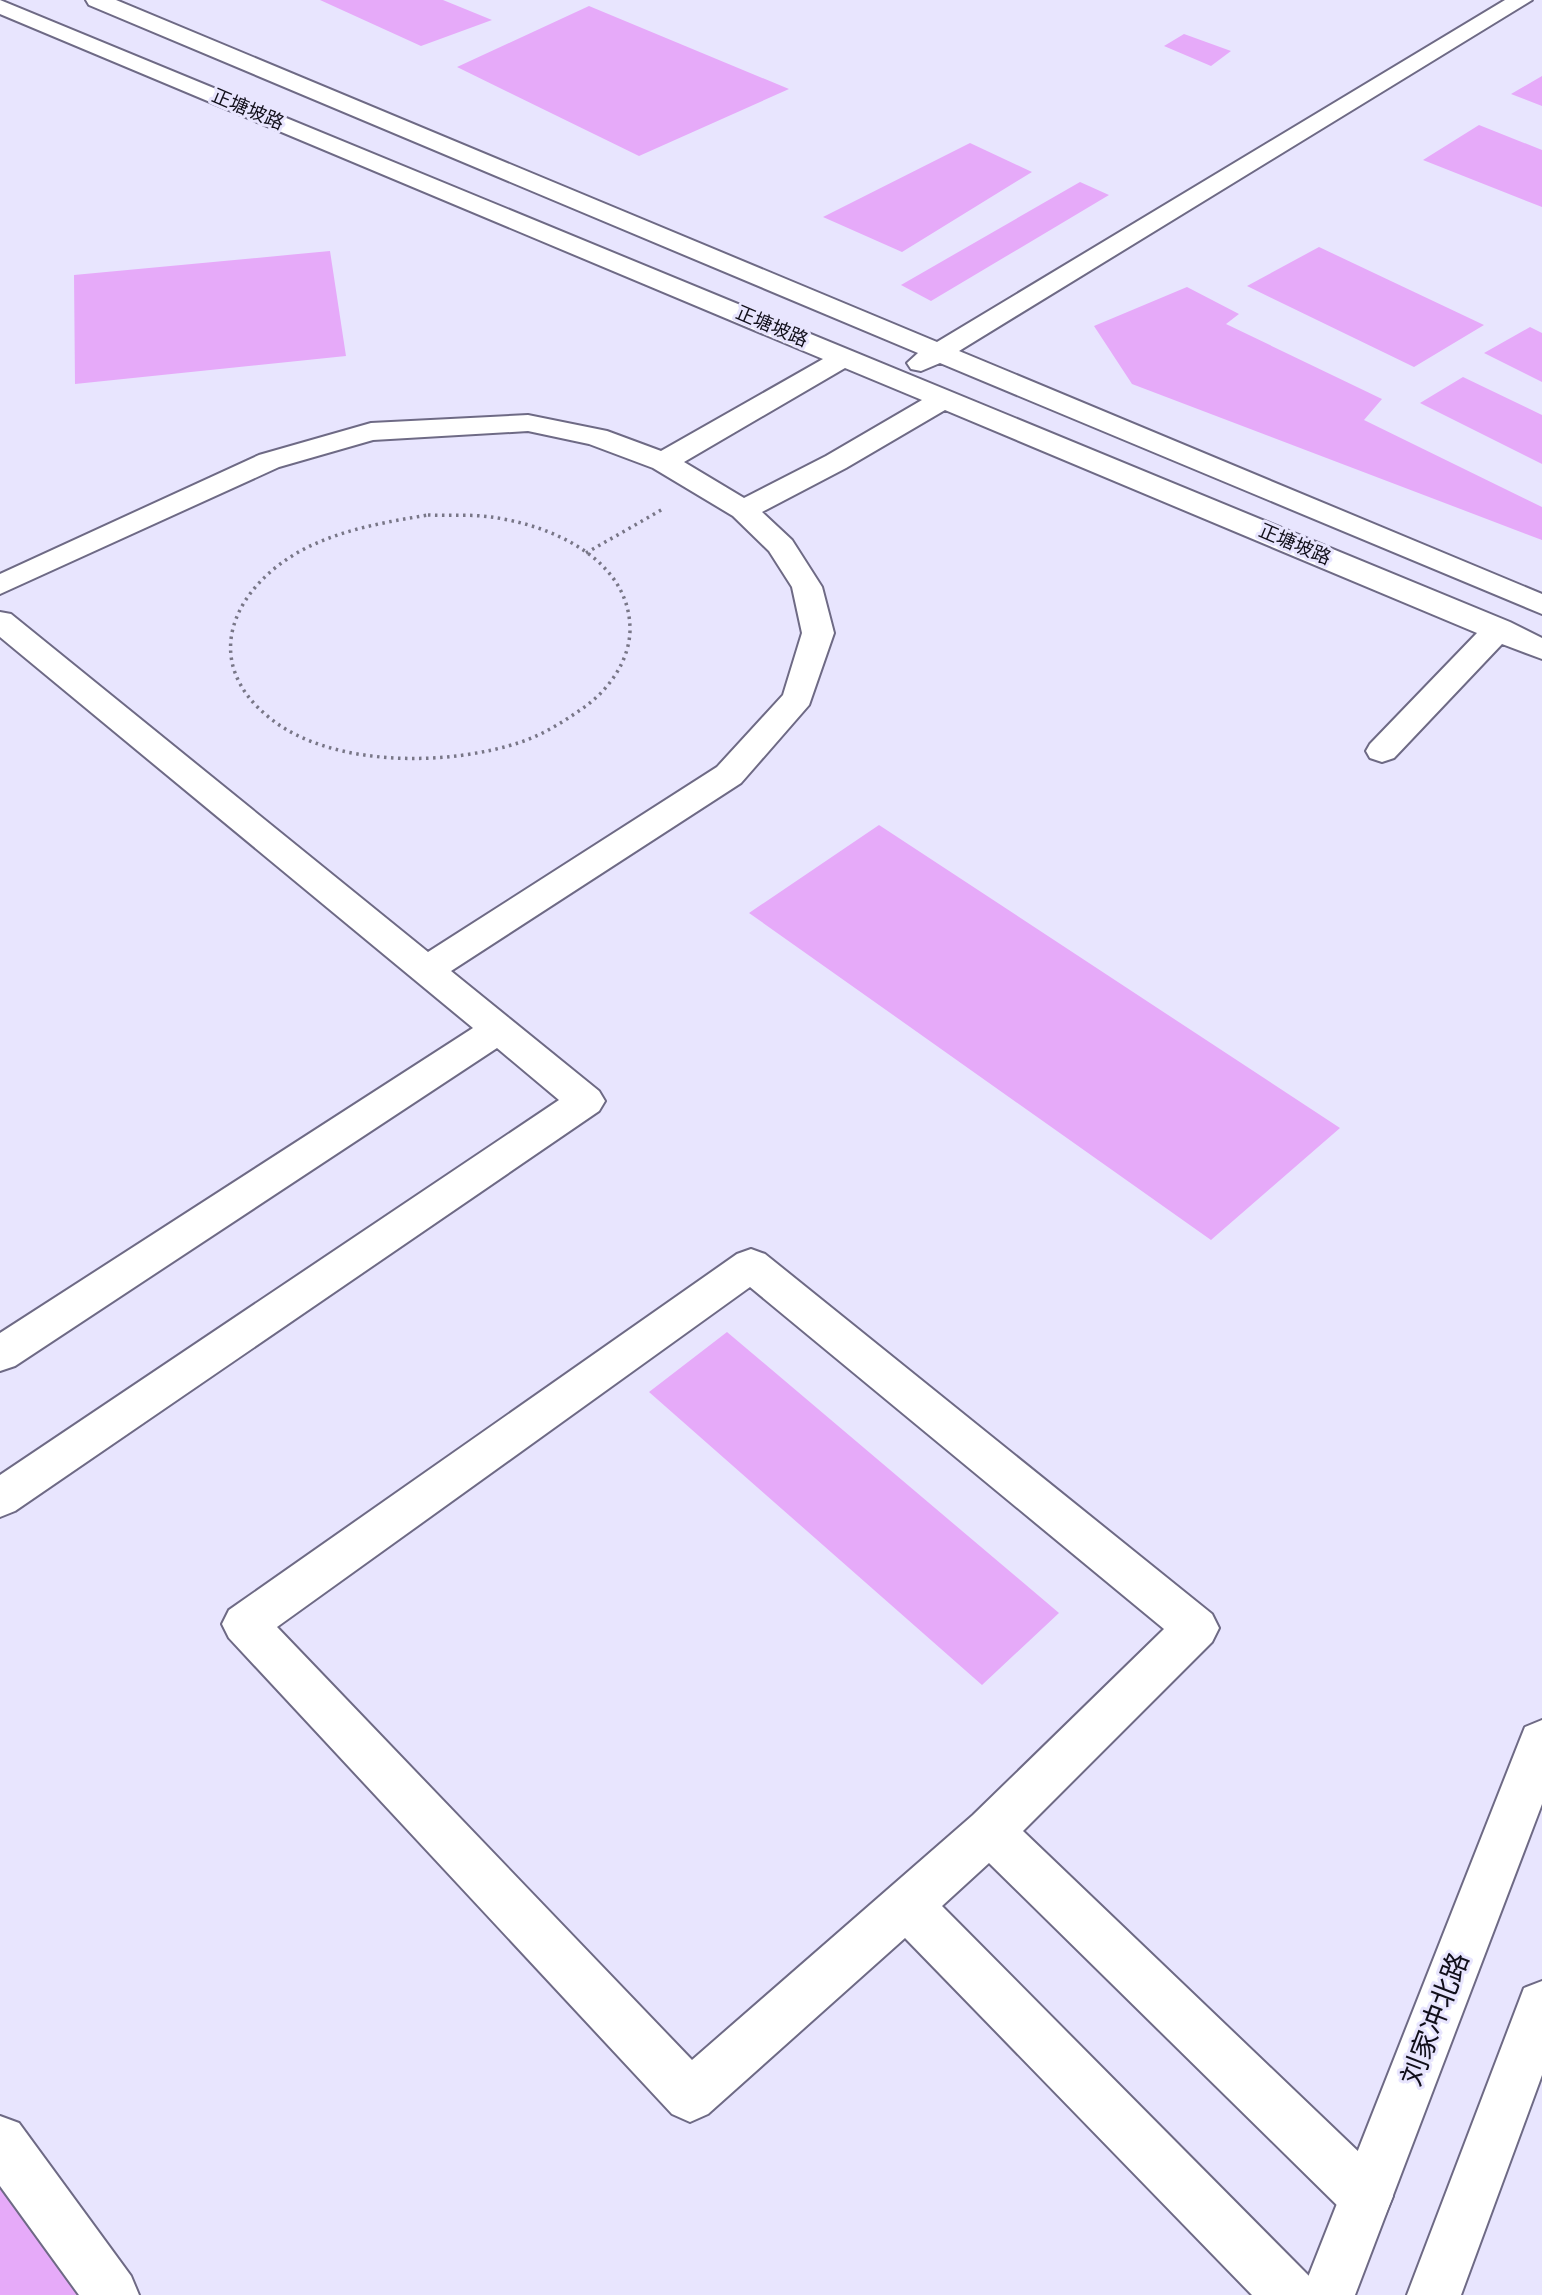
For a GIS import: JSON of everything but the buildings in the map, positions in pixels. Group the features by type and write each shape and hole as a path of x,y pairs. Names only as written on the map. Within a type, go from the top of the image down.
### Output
{"street":[{"name":"正塘坡路","path":"97,0 1542,605"},
{"path":"897,378 1521,0"},
{"name":"正塘坡路","path":"0,6 946,398 1542,649"},
{"path":"663,461 753,413 845,357"},
{"path":"743,510 836,462 946,398"},
{"path":"0,585 269,461 372,432 528,424 597,437 663,461 743,510 781,546 807,587 818,633 798,698 729,775 426,970"},
{"path":"0,621 586,1101 0,1498"},
{"path":"1382,751 1499,629"},
{"path":"0,1354 499,1029"},
{"path":"751,1265 1196,1628 990,1831 690,2096 245,1624 751,1265"},
{"name":"刘家冲北路","path":"1328,2295 1542,1742"},
{"path":"990,1831 1366,2196"},
{"path":"907,1905 1290,2295"},
{"path":"1434,2295 1542,2006"},
{"path":"0,2142 112,2295"}],"path":[{"path":"586,552 703,486"},
{"path":"428,515 493,517 552,533 586,552 598,561 624,593 632,630 620,669 588,705 540,734 478,753 411,760 347,753 291,734 252,705 230,664 233,622 259,582 304,548 363,526 428,515"}]}
